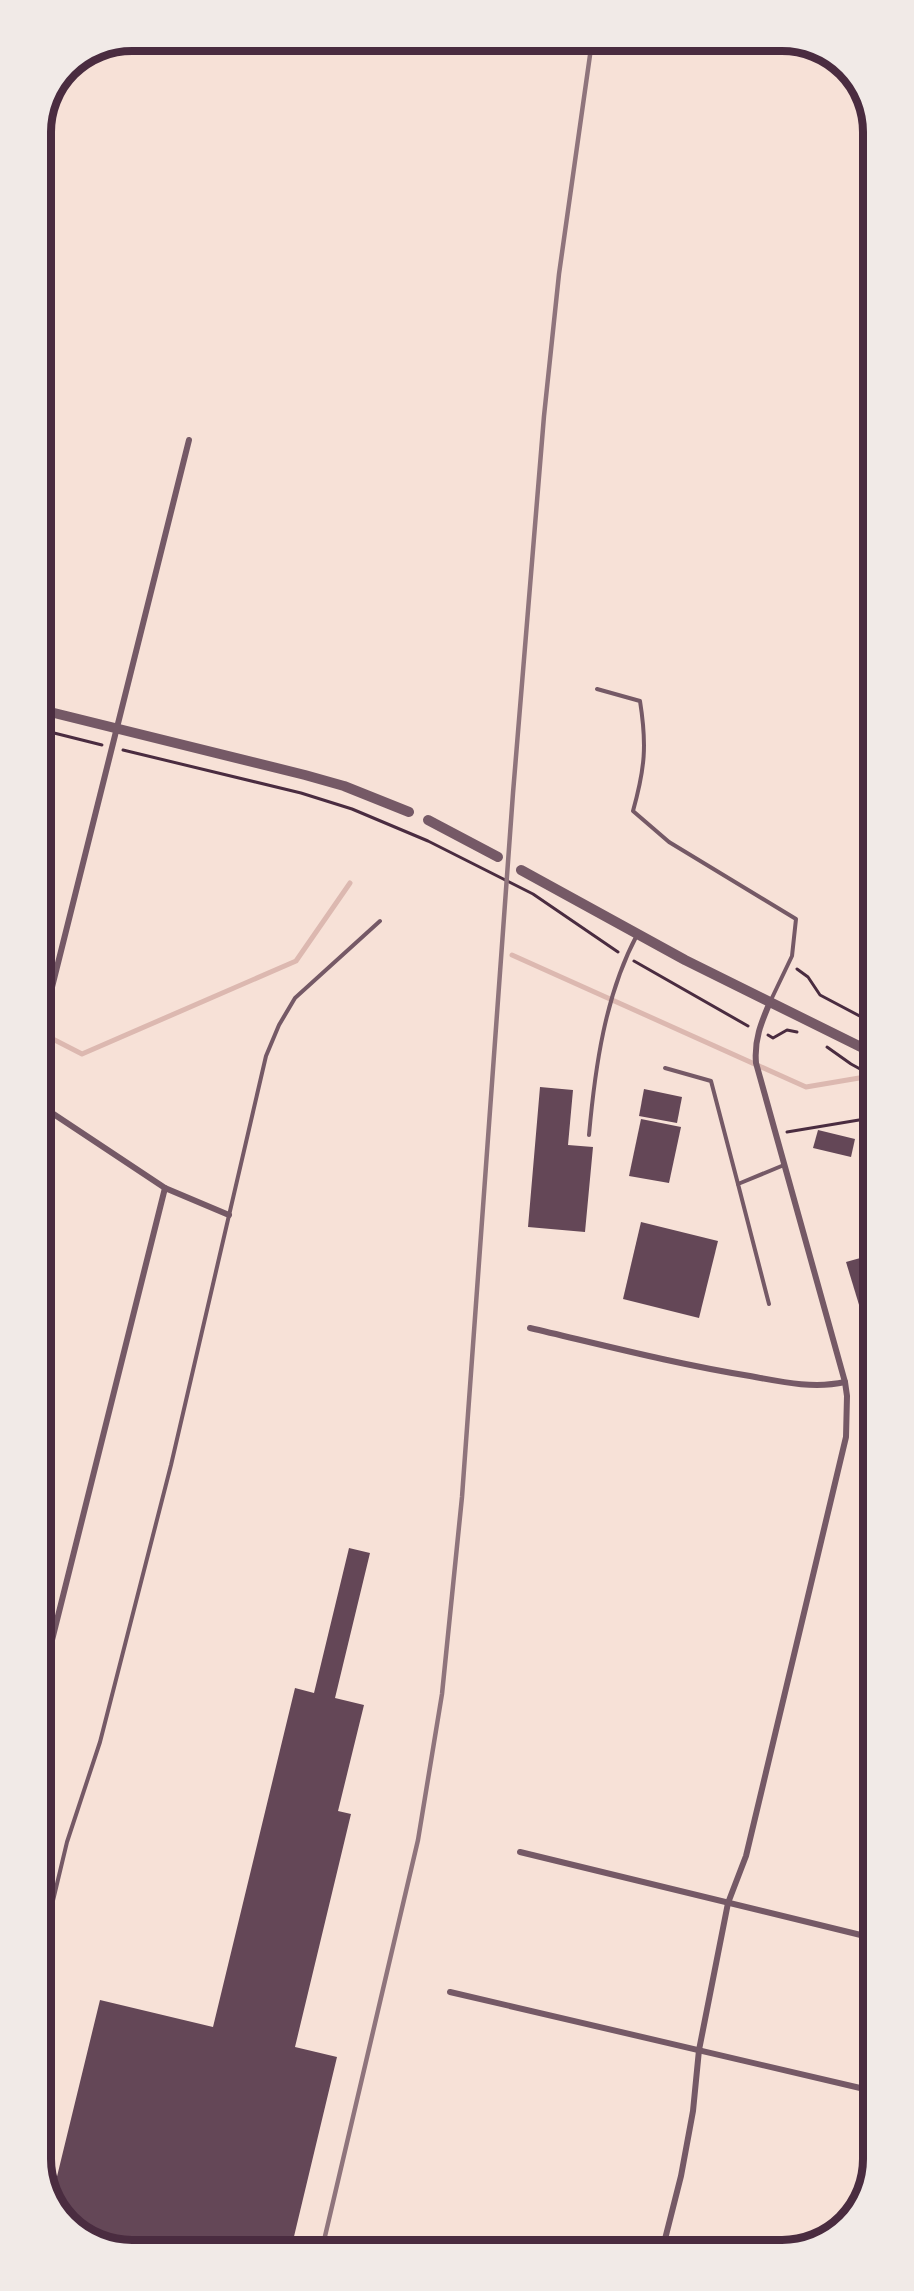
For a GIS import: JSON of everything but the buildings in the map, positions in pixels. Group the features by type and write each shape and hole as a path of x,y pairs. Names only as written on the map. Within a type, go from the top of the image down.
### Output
{"street":[{"path":"51,991 189,440"},
{"path":"51,712 305,775 344,786 409,812"},
{"path":"428,820 498,857"},
{"path":"521,870 638,934 863,1048"},
{"path":"665,2240 681,2176 693,2111 699,2050 728,1903 746,1857 846,1437 845,1382 756,1063 755,1049 758,1031 770,1002"},
{"path":"51,1112 165,1188 229,1215"},
{"path":"51,1644 165,1188"},
{"path":"530,1328 734,1374 799,1384 828,1386 845,1382"},
{"path":"520,1852 863,1936"},
{"path":"450,1992 863,2089"}],"lane":[{"path":"597,689 640,701 645,735 643,777 633,811 669,842 796,919 792,957 770,1002"},
{"path":"51,1909 67,1842 100,1742 171,1465 266,1056 279,1025 295,998 380,921"},
{"path":"589,1135 596,1077 610,1005 626,956 638,934"},
{"path":"665,1068 711,1081 769,1304"},
{"path":"738,1184 785,1164"}],"path":[{"path":"51,732 301,793 352,809 428,841 533,894 602,943 758,1031 773,1038 787,1030 806,1036"},
{"path":"788,963 808,977 820,995 863,1018"},
{"path":"825,1046 863,1071"},
{"path":"777,1135 796,1129 863,1119"}],"waterway":[{"path":"51,1038 82,1054 296,961 350,883"},
{"path":"512,955 806,1087 863,1077"}],"railway":[{"path":"324,2240 418,1840 442,1694 462,1497 513,793 544,416 559,274 591,51"}]}
